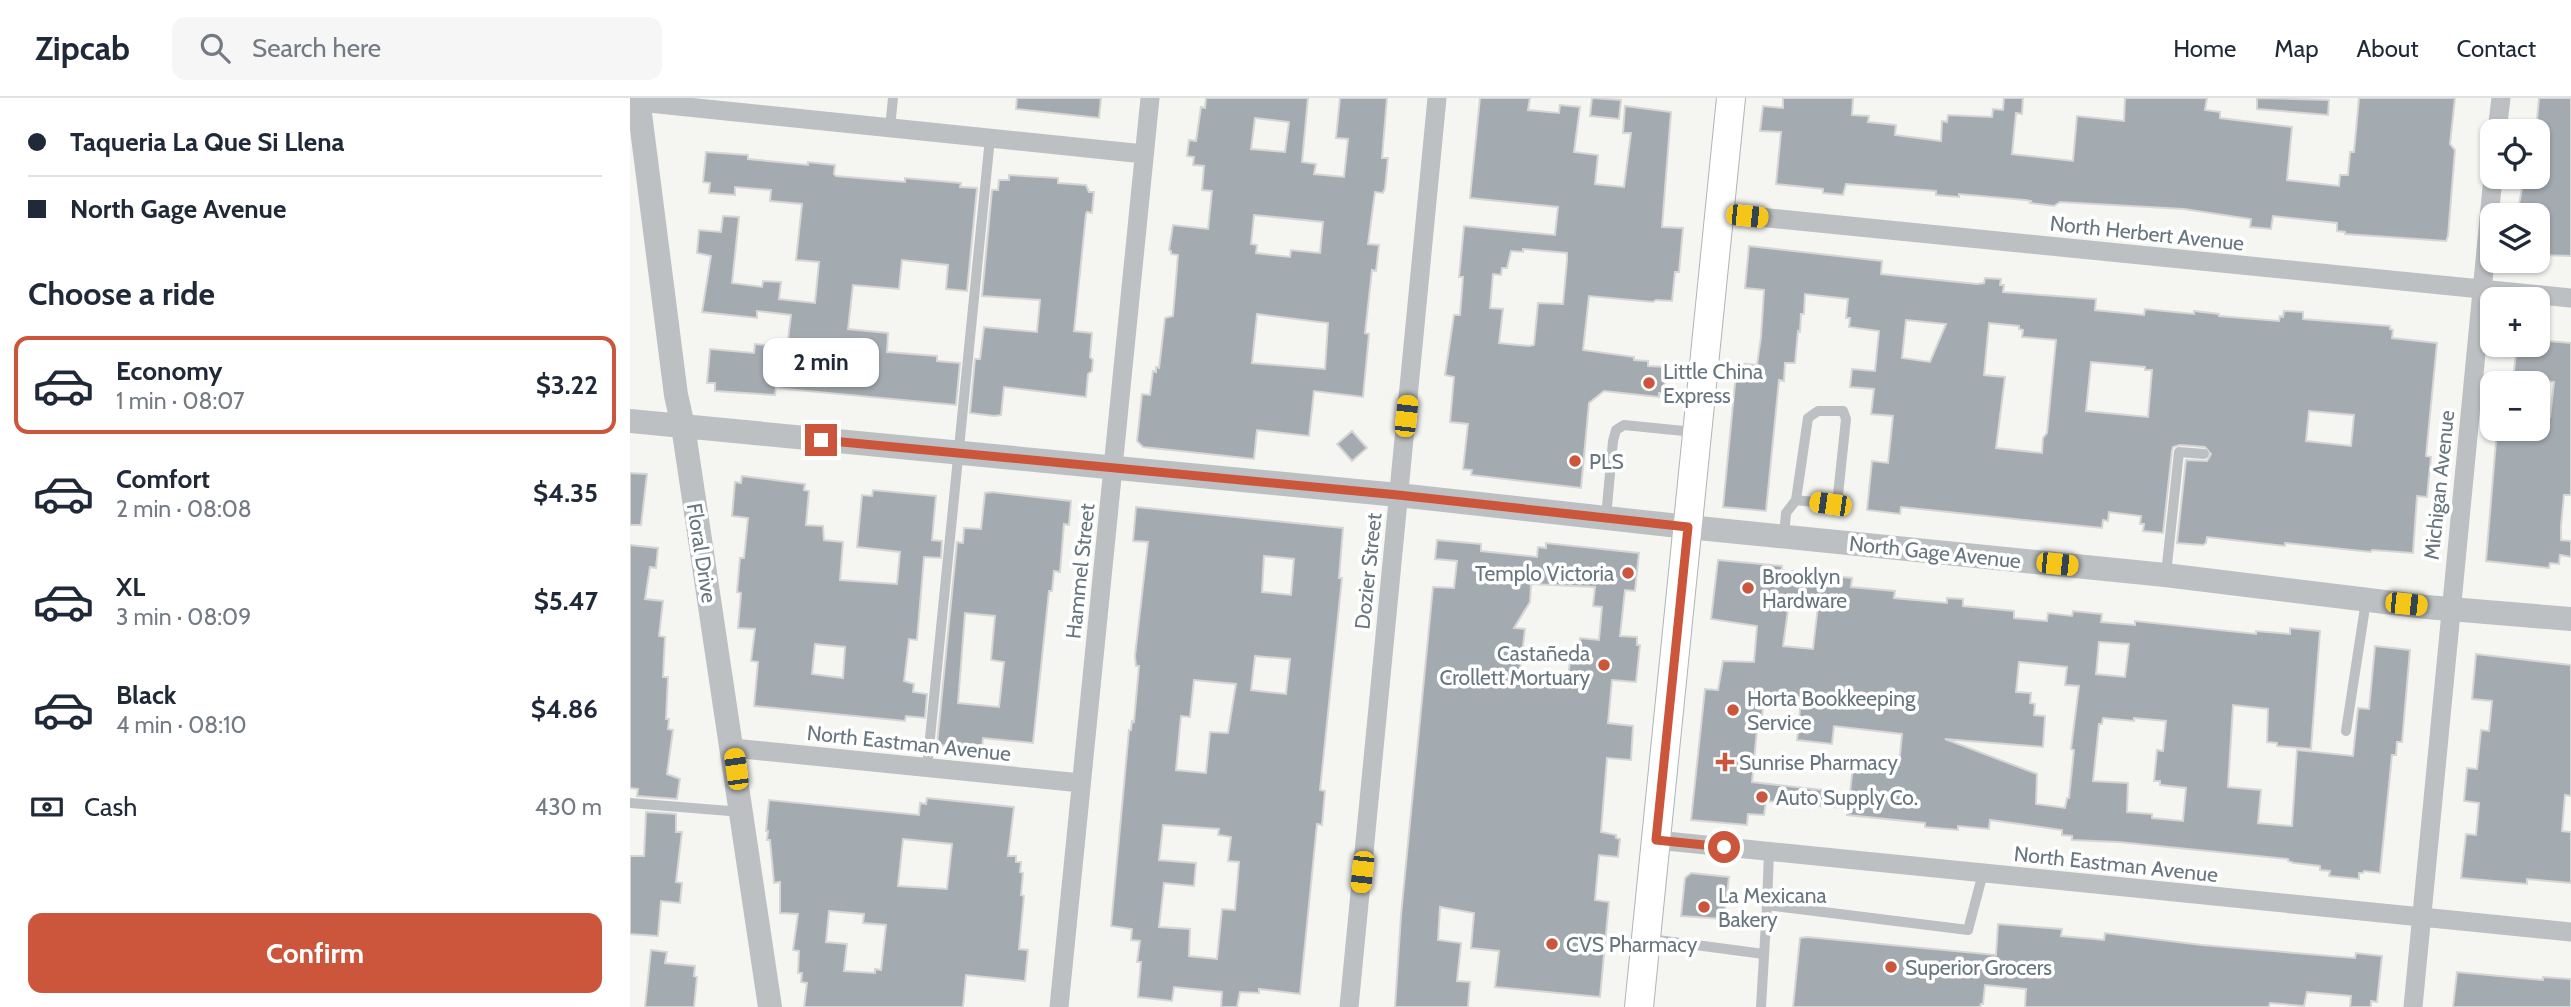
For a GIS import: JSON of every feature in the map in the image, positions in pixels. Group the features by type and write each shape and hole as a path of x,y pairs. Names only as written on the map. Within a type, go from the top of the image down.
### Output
{"main road":[{"path":"1639,1007 1731,98"}],"street":[{"name":"Hammel Street","path":"1059,1007 1150,98"},
{"name":"Dozier Street","path":"1349,1007 1437,98"},
{"path":"2498,119 2501,98"},
{"path":"639,100 1144,154"},
{"name":"Floral Drive","path":"639,100 676,395 733,748 770,1007"},
{"name":"Michigan Avenue","path":"2482,287 2492,189"},
{"name":"North Herbert Avenue","path":"1719,213 2480,289"},
{"name":"North Herbert Avenue","path":"2550,296 2571,298"},
{"name":"Michigan Avenue","path":"2413,1007 2480,309"},
{"name":"North Gage Avenue","path":"630,421 1398,495 2165,575 2450,609 2571,619"},
{"name":"North Eastman Avenue","path":"733,748 1081,783"},
{"name":"North Eastman Avenue","path":"1656,840 2571,932"}],"lane":[{"path":"890,128 893,98"},
{"path":"927,768 990,138"},
{"path":"1784,537 1786,513 1796,500 1808,418 1818,411 1843,411 1846,419 1838,495 1830,504 1796,500"},
{"path":"1606,518 1616,430 1624,425 1698,433"},
{"path":"2165,575 2179,452 2204,454"},
{"path":"2346,731 2366,600"},
{"path":"630,803 742,812"},
{"path":"1761,1007 1769,852"},
{"path":"1767,905 1968,930 1983,873"},
{"path":"1646,939 1764,954"}],"building":[{"path":"1017,98 1101,98 1099,118 1016,109"},
{"path":"1206,98 1308,98 1302,162 1316,164 1314,174 1344,177 1348,139 1336,138 1340,98 1387,98 1382,158 1388,158 1385,188 1383,193 1375,192 1368,244 1379,245 1376,271 1372,270 1365,333 1369,334 1363,397 1314,391 1309,436 1257,430 1254,459 1143,447 1137,441 1142,394 1150,395 1153,371 1156,372 1156,367 1159,368 1165,318 1173,316 1178,255 1171,254 1169,250 1173,225 1208,229 1212,191 1202,190 1204,166 1193,165 1194,157 1187,156 1189,140 1196,141 1201,107 1205,108","holes":["1255,118 1289,122 1285,152 1251,149","1254,215 1323,222 1320,253 1291,250 1290,257 1256,253 1257,245 1251,244","1257,314 1328,323 1325,369 1252,363"]},
{"path":"1480,98 1530,98 1528,110 1559,113 1560,105 1580,107 1574,152 1598,155 1595,184 1624,187 1631,133 1623,133 1625,106 1671,112 1662,227 1683,228 1679,272 1675,272 1672,301 1653,302 1589,296 1583,350 1634,357 1634,360 1648,361 1648,366 1666,367 1664,393 1659,393 1659,397 1604,391 1589,403 1581,488 1471,475 1472,470 1463,469 1468,424 1450,422 1454,377 1445,375 1454,315 1460,315 1463,277 1459,277 1464,226 1555,235 1558,207 1470,198","holes":["1523,249 1567,253 1563,304 1538,303 1534,345 1499,343 1503,309 1490,308 1493,274 1501,275 1502,268 1507,268 1511,251 1523,252"]},
{"path":"1592,98 1621,100 1619,119 1590,116"},
{"path":"1783,98 1853,98 1852,115 1869,116 1868,122 1896,125 1895,135 1941,141 1942,121 1947,122 1948,115 1992,117 1993,109 2003,110 2004,98 2023,98 2022,114 2016,113 2012,154 2073,161 2077,116 2124,121 2125,98 2207,98 2205,110 2220,112 2220,118 2292,127 2287,180 2339,186 2340,175 2348,175 2350,152 2354,152 2359,98 2455,98 2450,144 2455,150 2448,236 2446,241 2345,234 2337,231 2337,223 2273,216 2271,229 2250,227 2251,219 2184,209 2060,202 2054,206 2025,200 1959,194 1959,197 1936,195 1936,191 1846,184 1843,195 1823,193 1823,189 1776,184 1781,132 1760,131 1763,106 1783,108"},
{"path":"2257,98 2329,100 2328,115 2257,109"},
{"path":"2539,98 2571,98 2571,256 2550,255 2550,203 2519,203 2522,189 2550,189 2550,119 2537,119"},
{"path":"706,152 748,155 748,159 835,165 836,176 905,182 905,178 961,183 960,187 977,188 967,291 946,289 948,265 902,260 899,289 853,285 848,329 888,333 887,352 937,356 937,361 960,363 956,405 776,388 775,395 715,391 715,383 707,383 710,349 754,353 755,344 787,347 791,315 757,311 757,318 702,312 711,256 697,253 699,230 721,232 723,216 739,217 732,283 762,287 763,281 781,282 779,299 815,303 819,262 796,260 802,204 770,201 771,190 735,187 735,195 709,193 710,183 703,182"},
{"path":"1009,175 1058,178 1058,183 1086,185 1089,192 1094,192 1092,213 1086,214 1074,331 1092,333 1090,357 1093,360 1092,371 1088,374 1086,397 1004,387 1001,415 994,416 970,413 975,359 980,359 984,327 1037,332 1040,300 982,296 992,190 998,190 999,180 1009,180"},
{"path":"1749,246 1882,261 1881,274 1977,284 1984,283 1985,278 2001,279 2003,292 2096,299 2095,310 2144,315 2145,309 2194,314 2194,311 2279,321 2284,311 2303,312 2303,319 2390,326 2393,330 2392,338 2437,343 2426,456 2431,457 2427,497 2417,496 2413,553 2371,552 2285,543 2285,546 2207,537 2203,545 2177,543 2186,460 2207,461 2211,454 2205,447 2180,445 2173,447 2172,451 2163,533 2143,531 2141,516 2109,512 2108,521 2103,520 2102,528 1901,507 1900,514 1867,510 1872,461 1888,463 1893,416 1871,414 1874,389 1850,387 1852,369 1875,371 1879,331 1849,327 1850,318 1846,318 1848,299 1805,294 1795,363 1785,363 1784,381 1779,380 1766,511 1723,507 1737,363 1757,365 1761,337 1764,290 1745,288","holes":["1906,320 1946,324 1930,362 1902,358","1989,323 2019,326 2019,329 2023,330 2022,337 2056,340 2047,433 2043,438 2042,453 1996,448 2005,377 1984,375","2091,362 2152,370 2148,417 2086,411","2309,411 2354,415 2351,446 2306,441"]},
{"path":"2550,341 2571,343 2571,495 2564,495 2561,540 2571,541 2571,557 2560,555 2559,564 2550,563 2549,568 2486,561 2496,441 2550,441 2554,382 2550,382 2550,371 2514,371 2516,357 2550,357"},
{"path":"1352,431 1367,448 1352,461 1337,444"},
{"path":"630,473 647,474 641,525 630,525"},
{"path":"742,476 805,484 804,490 809,491 806,525 823,526 824,540 843,542 840,580 897,584 900,552 857,547 862,495 872,496 873,490 936,496 932,540 942,541 941,558 924,557 917,640 909,639 904,681 914,684 913,692 927,694 925,718 906,716 905,721 754,706 758,662 751,661 755,629 738,628 740,558 744,558 748,518 732,516 735,482 741,483","holes":["815,644 845,647 843,678 812,674"]},
{"path":"985,493 1071,501 1069,525 1064,524 1060,572 1054,571 1052,591 1049,591 1033,743 983,738 982,749 937,745 957,542 963,543 964,528 981,529","holes":["965,613 995,616 991,660 1004,662 999,707 958,703"]},
{"path":"1136,507 1343,528 1339,578 1342,578 1320,790 1325,791 1322,825 1317,824 1300,994 1259,989 1259,993 1240,992 1237,1007 1221,1007 1222,992 1174,987 1172,1001 1138,997 1141,962 1137,962 1140,941 1131,940 1132,929 1111,926 1129,730 1132,721 1134,722 1139,666 1136,666 1135,656 1148,542 1133,541","holes":["1264,556 1294,559 1291,595 1262,592","1255,656 1290,659 1286,694 1251,690","1194,680 1236,684 1228,733 1210,732 1206,773 1176,770 1181,716 1190,717","1163,825 1219,829 1218,835 1231,837 1228,861 1239,862 1235,910 1222,909 1217,959 1189,956 1190,929 1159,927 1164,883 1194,886 1196,863 1159,860"]},
{"path":"1437,540 1481,544 1481,551 1537,557 1538,547 1546,548 1546,543 1639,553 1635,591 1625,590 1620,636 1637,637 1637,645 1640,645 1636,682 1612,680 1608,723 1633,726 1631,760 1607,758 1601,832 1616,835 1616,838 1620,839 1618,857 1599,855 1595,900 1609,902 1600,997 1495,987 1499,951 1471,948 1474,913 1440,907 1438,940 1461,943 1457,981 1470,982 1468,1007 1395,1007 1401,915 1433,587 1454,588 1457,561 1435,559","holes":["1531,584 1595,587 1593,606 1602,607 1599,640 1580,638 1579,655 1571,654 1568,677 1520,672 1525,629 1514,628 1530,602"]},
{"path":"630,545 658,548 656,568 650,567 645,599 663,601 659,636 665,637 663,677 668,677 666,719 669,719 668,729 673,730 667,774 680,779 677,799 637,796 638,789 630,788"},
{"path":"1718,560 1782,566 1782,570 1852,578 1851,587 1895,591 1894,598 1947,603 1947,598 1963,599 1963,606 2014,611 2014,618 2047,621 2048,613 2072,616 2073,611 2102,614 2101,622 2135,625 2135,621 2256,634 2256,631 2290,634 2290,628 2320,631 2311,749 2277,746 2277,743 2267,742 2268,709 2233,705 2228,787 2261,790 2258,823 2292,826 2297,750 2353,756 2358,708 2369,709 2375,646 2410,650 2402,742 2397,742 2396,755 2392,755 2380,873 2364,871 2359,873 2359,879 2329,876 2330,871 2320,870 2320,866 2294,863 2288,859 2072,840 2072,836 2062,835 2062,830 1990,820 1989,829 1925,827 1925,823 1847,815 1848,809 1844,808 1766,801 1764,815 1748,814 1747,825 1691,820 1705,689 1718,690 1723,661 1754,662 1757,626 1711,619","holes":["1789,603 1818,606 1813,649 1783,646","2099,642 2129,644 2125,677 2096,674","2019,662 2067,667 2065,685 2079,686 2071,749 2074,750 2069,798 2065,808 2036,804 2037,774 1945,739 2043,747 2045,716 2034,715 2035,704 2030,703 2031,693 2016,692","1764,694 1801,698 1797,740 1832,744 1834,726 1902,734 1899,765 1890,765 1890,769 1853,765 1850,793 1752,782 1757,730 1761,730","2103,718 2166,721 2163,751 2157,750 2154,781 2160,781 2160,785 2186,788 2183,821 2127,812 2128,783 2093,781 2099,724 2102,724"]},
{"path":"2476,654 2571,665 2571,796 2565,795 2562,831 2571,832 2571,883 2527,879 2527,884 2461,878 2466,834 2476,835 2479,803 2464,801 2467,768 2477,769 2481,730 2489,731 2492,701 2472,699"},
{"path":"927,798 1014,807 1008,856 1016,856 1016,862 1021,862 1020,872 1023,873 1021,895 1024,896 1019,949 1028,950 1025,981 966,975 963,1007 804,1007 807,983 801,982 802,973 798,973 799,951 793,950 798,914 780,913 780,882 774,883 770,840 767,840 766,831 769,800 919,815 920,803 926,804","holes":["903,839 952,844 947,889 898,886","829,911 864,914 863,923 886,925 881,970 875,969 875,973 844,971 847,944 826,942"]},
{"path":"646,812 676,814 676,832 682,832 676,882 682,883 680,903 661,901 658,936 630,934 630,856 644,856"},
{"path":"1691,873 1729,877 1724,919 1681,916 1685,878"},
{"path":"1998,924 2062,929 2061,936 2104,940 2105,933 2202,945 2355,958 2356,953 2382,956 2377,1002 2371,1001 2371,1007 2350,1007 2351,996 2307,992 2304,1006 2270,1003 2269,1007 2025,1007 2026,989 1985,985 1983,1004 1980,1007 1793,1007 1800,938 1996,955"},
{"path":"651,950 667,952 665,963 695,966 694,976 697,977 694,1007 645,1007"},
{"path":"2457,972 2543,980 2543,977 2571,979 2571,1007 2453,1007"}],"place":[{"name":"Little China Express","path":"1649,383"},
{"name":"PLS","path":"1575,461"},
{"name":"Templo Victoria","path":"1628,573"},
{"name":"Brooklyn Hardware","path":"1748,588"},
{"name":"Castañeda Crollett Mortuary","path":"1604,665"},
{"name":"Horta Bookkeeping Service","path":"1733,710"},
{"name":"Sunrise Pharmacy","path":"1725,762"},
{"name":"Auto Supply Co.","path":"1762,797"},
{"name":"La Mexicana Bakery","path":"1704,907"},
{"name":"CVS Pharmacy","path":"1552,944"},
{"name":"Superior Grocers","path":"1891,967"}],"route":[{"path":"821,440 1398,495 1688,527 1656,840 1724,847"}]}
